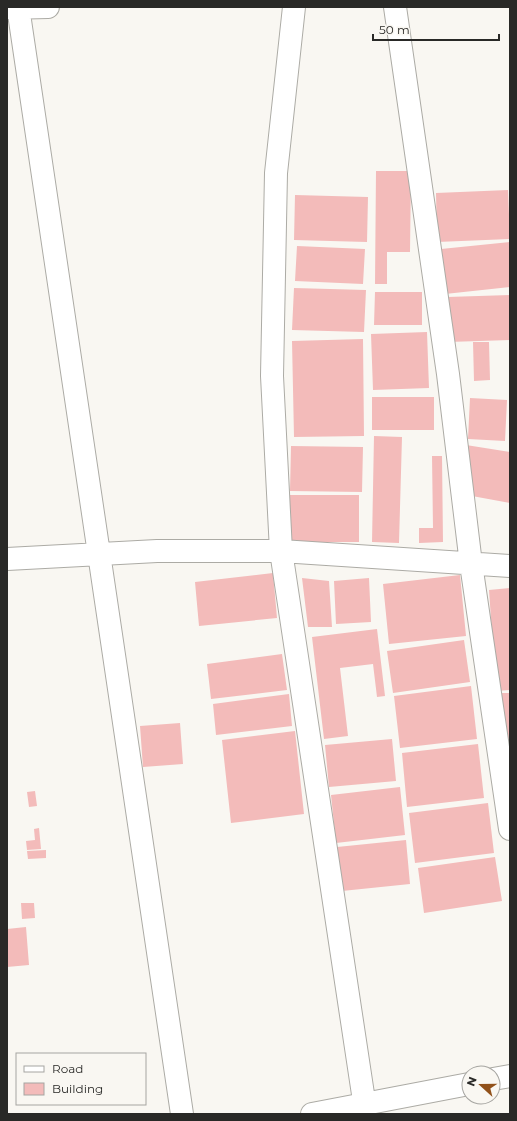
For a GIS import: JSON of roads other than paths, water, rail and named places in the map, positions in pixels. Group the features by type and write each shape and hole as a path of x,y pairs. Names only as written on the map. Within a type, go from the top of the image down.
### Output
{"street":[{"path":"18,7 182,1114"},
{"path":"7,8 48,7"},
{"path":"294,7 276,181 272,376 281,551 365,1109"},
{"path":"395,7 448,374 471,564 510,829"},
{"path":"7,559 157,551 281,551 510,566"},
{"path":"312,1114 365,1109 461,1086"}]}
